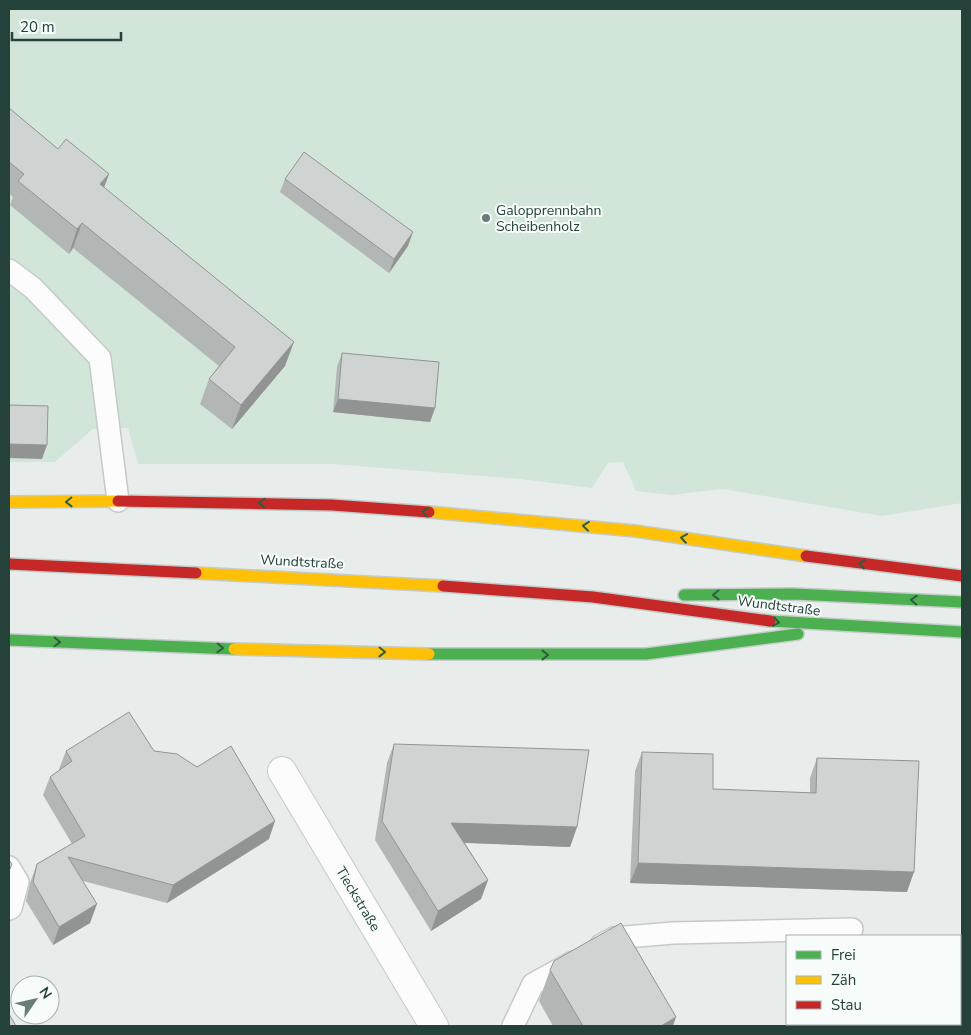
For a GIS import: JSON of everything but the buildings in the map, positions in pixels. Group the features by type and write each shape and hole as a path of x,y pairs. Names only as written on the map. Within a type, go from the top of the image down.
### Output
{"main road":[{"path":"9,502 118,501 332,505 466,515 635,531 962,576"},
{"name":"Wundtstraße","path":"9,564 355,580 593,596 793,624 962,632"},
{"name":"Wundtstraße","path":"593,596 794,594 962,602"},
{"path":"9,640 493,655 646,654 848,628"}],"street":[{"name":"Tieckstraße","path":"282,771 434,1026"}],"lane":[{"path":"9,270 33,288 100,358 118,501"},
{"path":"9,867 18,882 11,908 9,909"},
{"path":"513,1026 533,984 614,938 673,933 852,928"}],"green space":[{"name":"Galopprennbahn Scheibenholz","path":"9,9 962,9 962,503 882,516 723,489 671,495 636,491 623,462 608,463 592,488 520,479 333,464 138,464 128,428 93,429 55,462 9,462"}],"traffic: fast":[{"path":"684,595 794,594 962,602"},
{"path":"770,621 962,632"},
{"path":"429,654 646,654 798,634"},
{"path":"9,640 234,649"}],"traffic: slow":[{"path":"9,502 118,501"},
{"path":"429,512 635,531 806,556"},
{"path":"196,573 443,586"},
{"path":"234,649 429,654"}],"traffic: jam":[{"path":"118,501 332,505 429,512"},
{"path":"806,556 962,576"},
{"path":"9,564 196,573"},
{"path":"443,586 593,597 770,621"}],"place":[{"name":"Galopprennbahn Scheibenholz","path":"486,218"}]}
